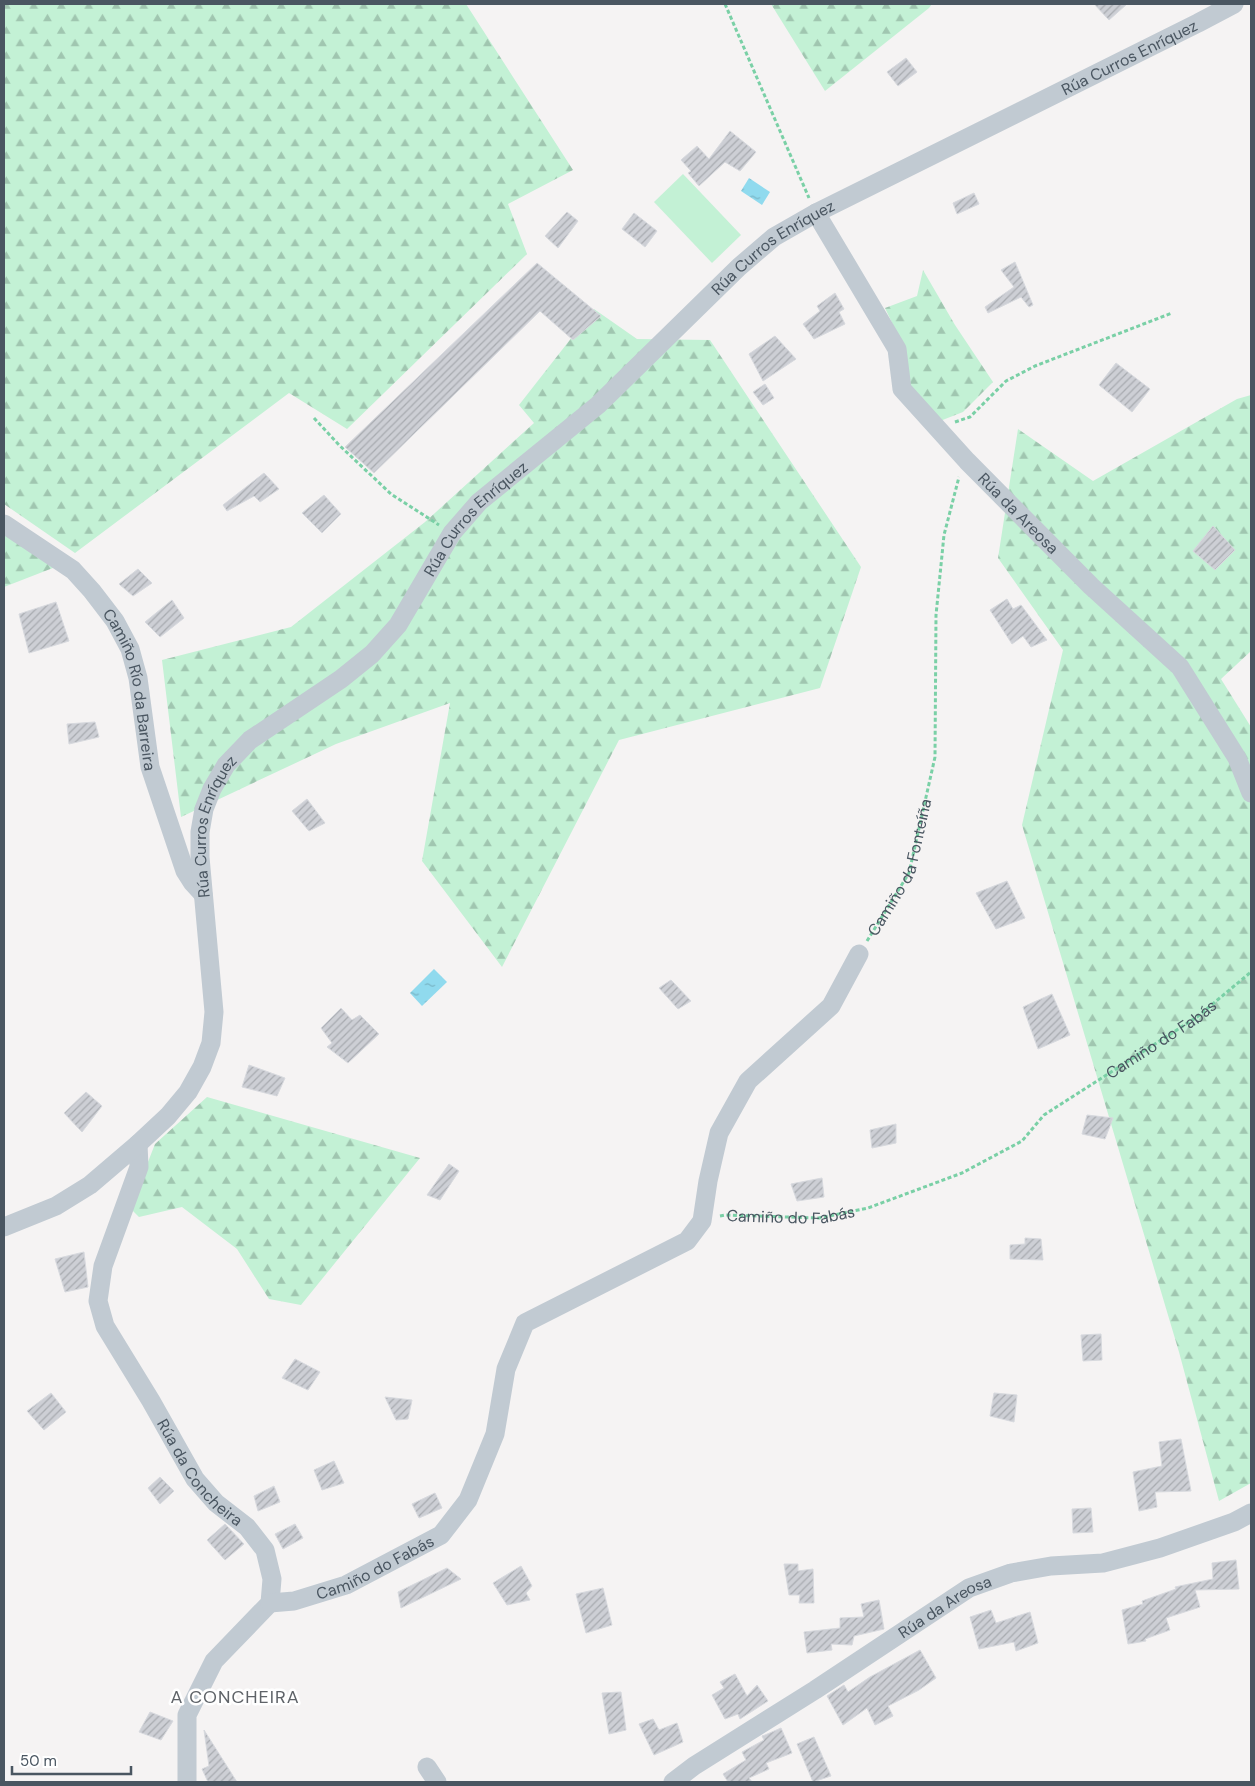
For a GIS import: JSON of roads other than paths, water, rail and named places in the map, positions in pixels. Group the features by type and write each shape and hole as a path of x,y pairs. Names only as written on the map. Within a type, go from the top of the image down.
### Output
{"street":[{"name":"Rúa Curros Enríquez","path":"4,1227 56,1206 90,1185 168,1116 188,1092 202,1067 211,1043 214,1012 200,857 200,832 212,789 226,765 250,740 341,679 372,654 398,625 452,533 479,502 598,405 739,267 774,237 816,213 1190,28 1234,4"},
{"name":"Rúa da Areosa","path":"816,213 897,348 902,389 964,458 1092,586 1180,667 1237,758 1251,794"},
{"name":"Camiño Río da Barreira","path":"4,524 73,570 115,621 130,649 138,678 150,767 185,871 203,894"},
{"name":"Camiño da Fonteíña","path":"702,1221 708,1180 719,1133 748,1081 831,1006 859,954"},
{"name":"Rúa da Concheira","path":"138,1144 139,1167 103,1266 98,1301 105,1326 152,1401 195,1479 216,1503 248,1527 265,1550 272,1579 270,1602"},
{"name":"Camiño do Fabás","path":"270,1602 294,1601 346,1585 441,1535 468,1500 495,1434 506,1369 525,1323 687,1241 702,1221"},
{"name":"Rúa da Areosa","path":"673,1782 694,1766 815,1690 969,1588 1010,1574 1051,1566 1103,1563 1160,1548 1234,1522 1251,1513"},
{"path":"188,1782 187,1715 214,1661 270,1602"}],"water":[{"path":"749,178 770,192 762,205 741,191"},
{"path":"434,969 447,982 422,1006 410,993"}],"district":[{"name":"A CONCHEIRA","path":"235,1697"}]}
